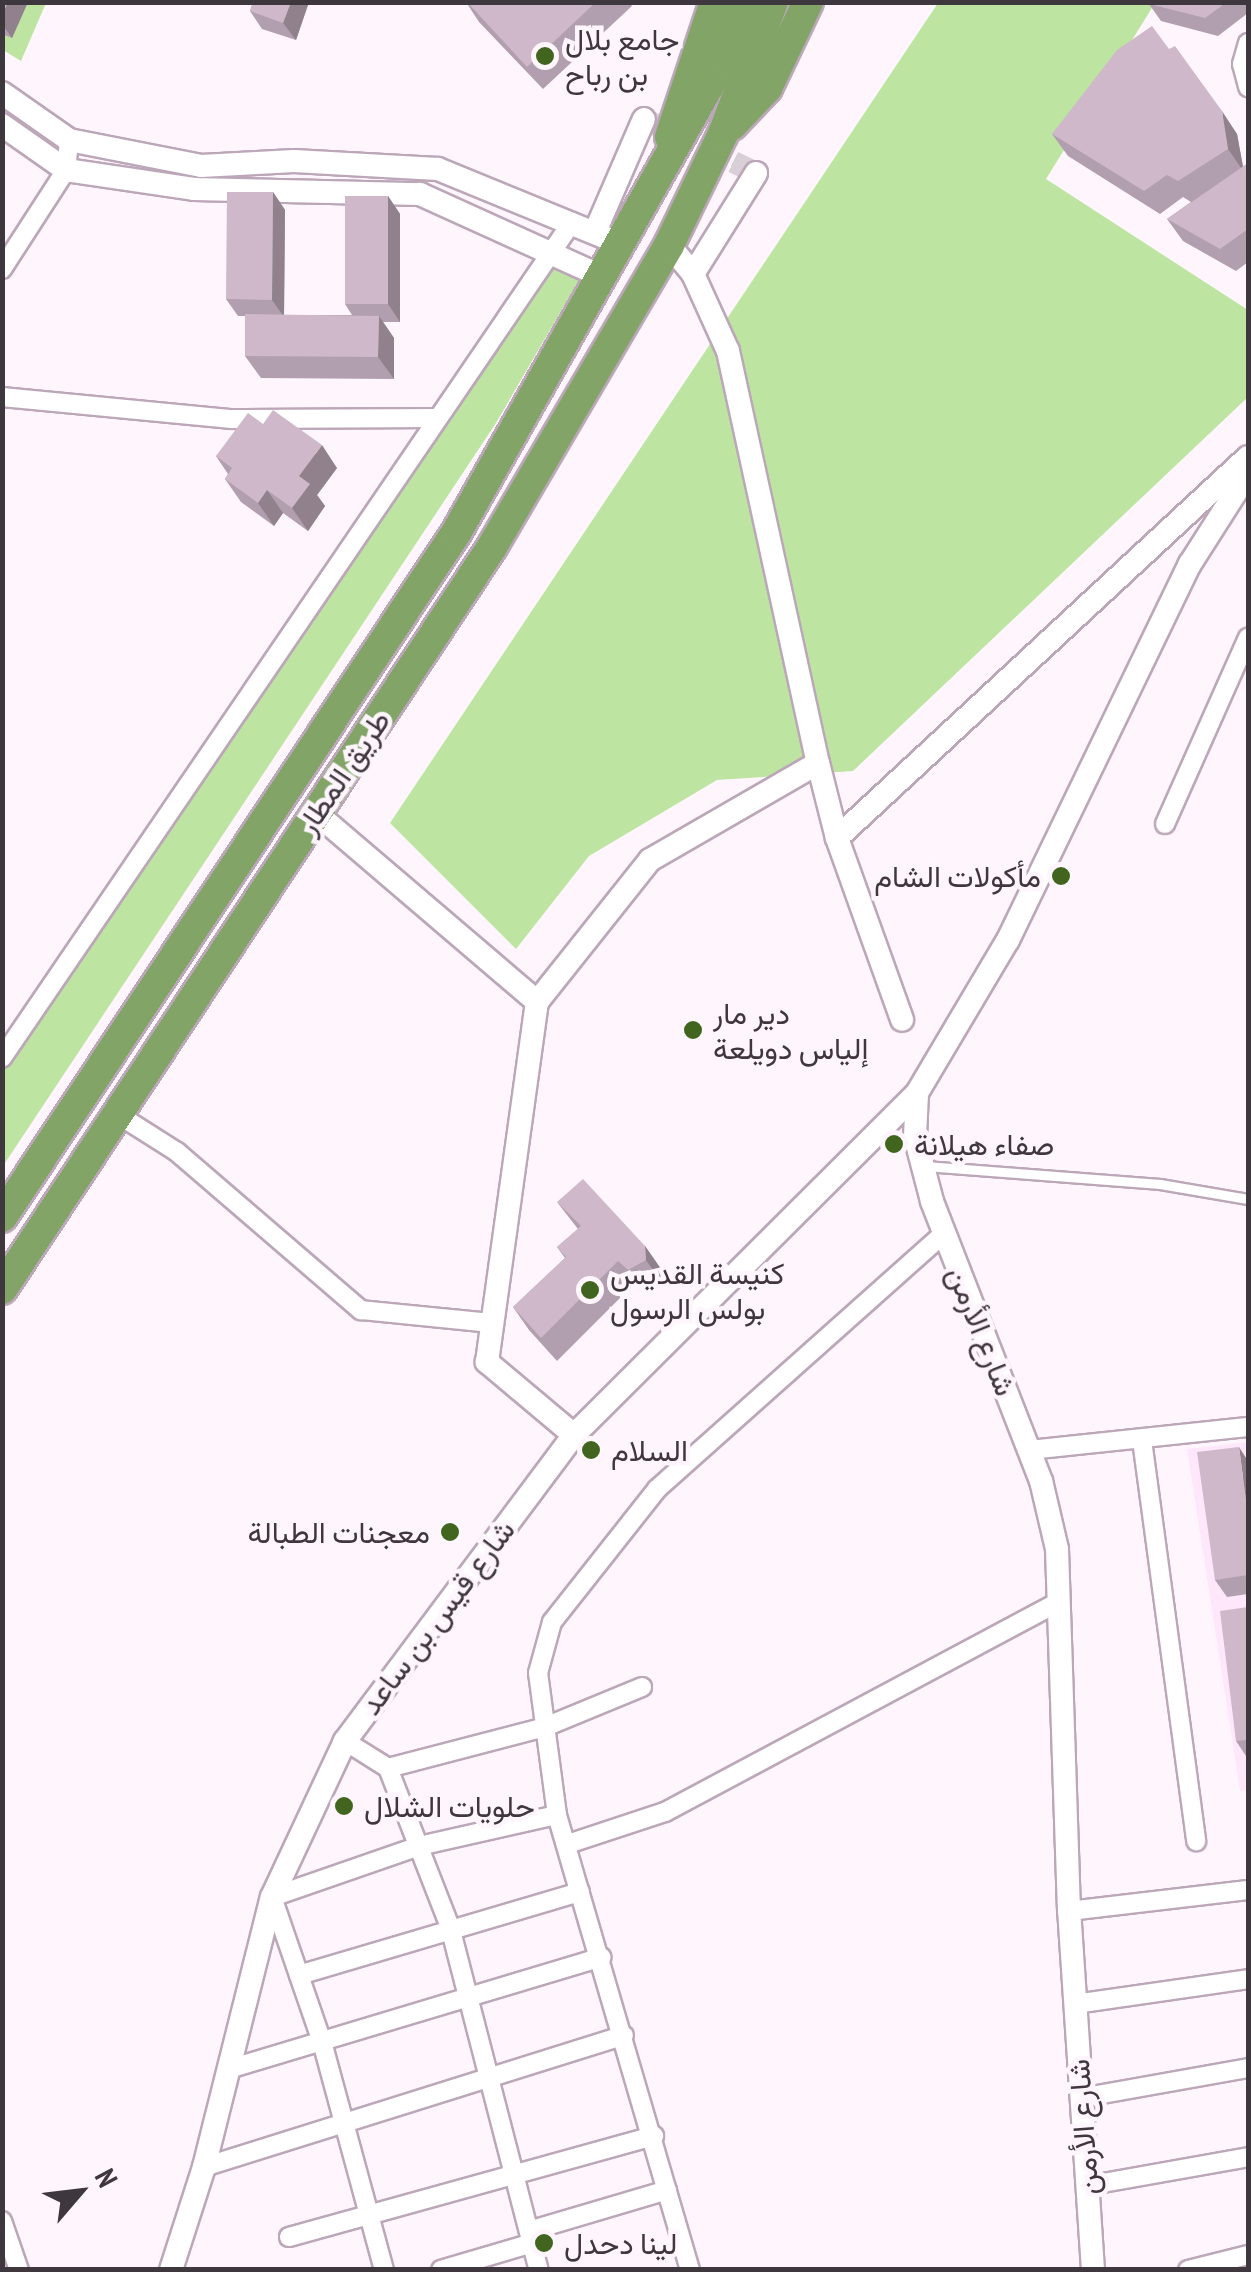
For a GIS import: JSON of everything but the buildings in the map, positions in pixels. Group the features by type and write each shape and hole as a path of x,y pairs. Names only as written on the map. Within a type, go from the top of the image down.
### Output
{"highway":[{"path":"661,174 680,94 715,2"},
{"name":"طريق المطار","path":"2,1218 456,532 601,276 607,237 661,174 724,59 744,2"},
{"path":"723,134 773,2"},
{"path":"723,134 767,88 808,2"},
{"name":"طريق المطار","path":"2,1289 114,1112 492,547 668,245 723,134"}],"main road":[{"path":"2,93 69,140 201,166 294,162 438,168 607,237 644,119"},
{"path":"2,125 66,170 194,190 420,194 601,276"},
{"path":"694,274 756,174"},
{"path":"668,245 694,274 718,322 737,384 836,838 902,1020"},
{"path":"836,838 1248,456"},
{"path":"917,1092 1008,940 1190,564 1248,473"},
{"path":"1159,540 1180,545 1190,564"},
{"path":"574,1435 486,1362 537,1002 650,860 818,763"},
{"path":"316,813 537,1002"},
{"name":"شارع الأرمن","path":"917,1092 915,1136 943,1234 1029,1450 1051,1516 1059,1602 1069,1911 1093,2270"},
{"name":"شارع قيس بن ساعد","path":"171,2270 204,2166 272,1897 344,1741 574,1435 917,1092"}],"street":[{"path":"1248,43 1242,64 1248,87"},
{"path":"2,269 66,170 69,140"},
{"path":"2,1058 572,222"},
{"path":"2,397 232,419 438,418"},
{"path":"1166,824 1248,638"},
{"path":"114,1112 177,1152 361,1310 492,1323"},
{"path":"690,2270 602,1956 557,1815 538,1672 552,1622 657,1489 943,1234"},
{"path":"1029,1450 1248,1427"},
{"path":"1142,1440 1196,1841"},
{"path":"568,1844 665,1812 1059,1602"},
{"path":"388,1768 546,1727 642,1686"},
{"path":"344,1741 388,1768 450,1928 510,2173 539,2270"},
{"path":"384,2270 365,2213 322,2042 272,1897 419,1846 557,1815"},
{"path":"1069,1911 1248,1890"},
{"path":"300,1975 580,1892"},
{"path":"229,2069 602,1956"},
{"path":"1075,2004 1248,1979"},
{"path":"204,2166 624,2036"},
{"path":"1080,2098 1248,2068"},
{"path":"290,2236 654,2136"},
{"path":"1086,2186 1248,2156"},
{"path":"441,2270 468,2266 530,2237 667,2190"},
{"path":"2,2221 19,2270"},
{"path":"1188,2270 1248,2255"}],"lane":[{"path":"922,1166 1160,1184 1248,1199"}],"shaded area":[{"path":"1248,1442 1248,1790 1240,1791 1187,1449"}],"green space":[{"path":"2,3 46,3 21,61 3,50"},
{"path":"938,3 1155,3 1046,179 1248,310 1248,397 853,771 717,780 589,856 516,949 390,823"},
{"path":"551,255 585,270 496,423 3,1166 3,1058"}],"tunnel":[{"path":"644,119 756,173"}],"place":[{"name":"جامع بلال بن رباح","path":"545,56"},
{"name":"مأكولات الشام","path":"1061,876"},
{"name":"دير مار إلياس دويلعة","path":"693,1030"},
{"name":"صفاء هيلانة","path":"894,1144"},
{"name":"كنيسة القديس بولس الرسول","path":"590,1290"},
{"name":"السلام","path":"591,1450"},
{"name":"معجنات الطبالة","path":"450,1532"},
{"name":"حلويات الشلال","path":"344,1806"},
{"name":"لينا دحدل","path":"544,2243"}]}
